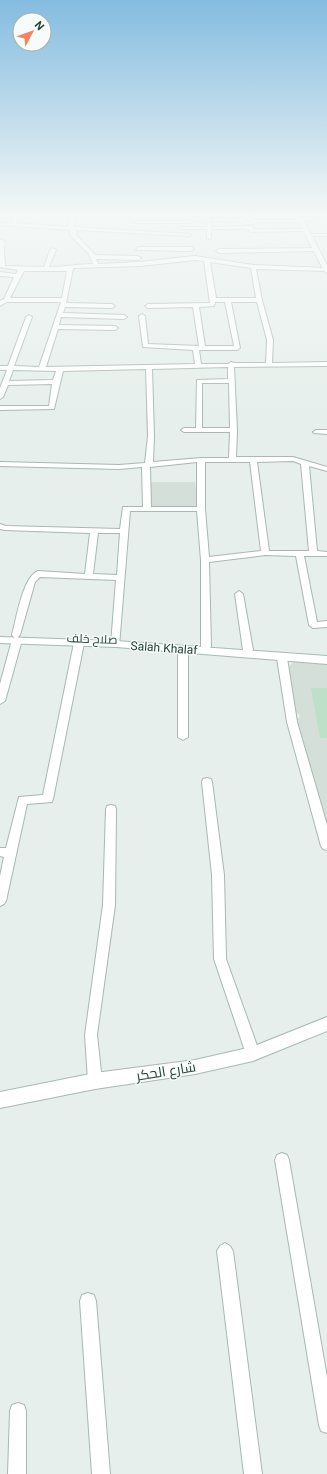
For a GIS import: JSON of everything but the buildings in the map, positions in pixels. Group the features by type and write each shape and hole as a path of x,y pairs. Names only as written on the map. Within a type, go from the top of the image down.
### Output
{"main road":[{"name":"صلاح خلف","path":"0,634 17,638 117,642 327,655"},
{"name":"Salah Khalaf","path":"0,640 17,638 79,643 117,642 282,658 327,660"},
{"name":"شارع الحكر","path":"0,1100 96,1081 195,1067 253,1054 327,1024"}],"street":[{"path":"0,304 6,300 14,283"},
{"path":"42,368 63,303 67,283"},
{"path":"148,306 212,305 214,300 211,283"},
{"path":"256,283 270,340 269,364"},
{"path":"6,300 112,306"},
{"path":"214,300 260,300"},
{"path":"142,316 145,346 237,348 228,301"},
{"path":"196,306 199,348 198,366"},
{"path":"0,397 29,317"},
{"path":"58,318 124,317"},
{"path":"58,318 117,322"},
{"path":"55,327 115,328"},
{"path":"0,368 149,368 231,364 327,364"},
{"path":"231,364 233,381 234,430 232,459"},
{"path":"147,510 146,466 149,463 151,436 149,368"},
{"path":"0,408 52,408 56,382 60,369"},
{"path":"199,430 199,381 233,381"},
{"path":"5,383 56,382"},
{"path":"184,430 234,430"},
{"path":"316,432 327,432"},
{"path":"253,459 265,553"},
{"path":"0,464 119,467 149,463 201,460 293,459 326,469 327,479"},
{"path":"201,460 201,509 205,560 206,647"},
{"path":"305,463 313,554"},
{"path":"117,642 120,578 126,509 201,509"},
{"path":"0,526 6,528 124,531"},
{"path":"89,577 94,531"},
{"path":"205,560 265,553 327,554"},
{"path":"300,554 313,624 327,624"},
{"path":"0,701 31,581 38,574 120,578"},
{"path":"240,594 248,650"},
{"path":"0,901 6,852 23,800 48,800 79,643"},
{"path":"183,649 183,738"},
{"path":"282,658 292,722 327,846"},
{"path":"207,782 218,875 220,959 253,1054"},
{"path":"96,1081 91,1035 109,905 111,809"},
{"path":"282,1160 327,1425"},
{"path":"225,1251 253,1474"},
{"path":"88,1301 100,1474"},
{"path":"17,1474 18,1411"}],"shaded area":[{"path":"147,482 195,482 199,507 149,508"},
{"path":"295,660 327,663 327,835 297,719 300,717 299,714 295,712 285,672"}],"green space":[{"path":"311,688 327,688 327,738 320,738"}]}
